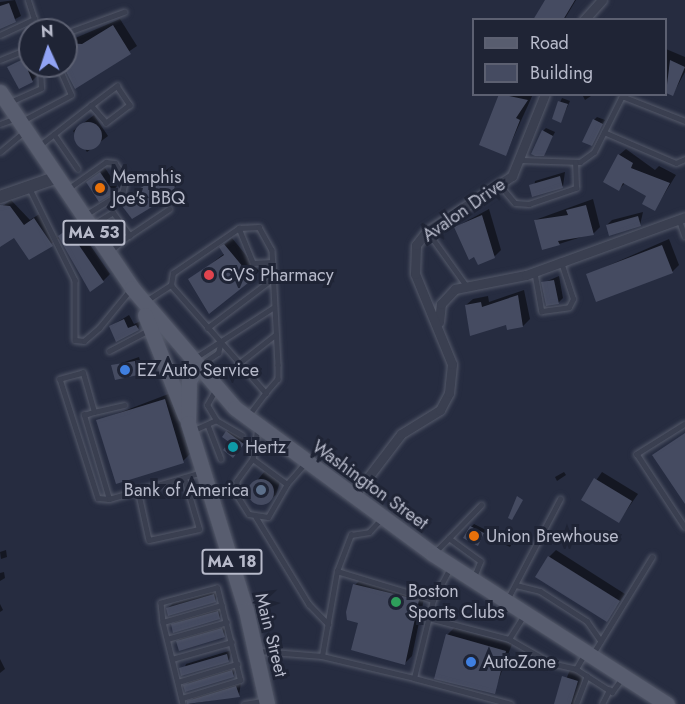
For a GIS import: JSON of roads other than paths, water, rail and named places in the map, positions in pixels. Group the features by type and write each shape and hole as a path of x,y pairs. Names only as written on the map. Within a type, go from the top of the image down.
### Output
{"main road":[{"name":"Washington Street","path":"3,98 55,178 132,288 193,365 252,423 433,554 667,704"},
{"path":"132,288 152,329 176,396"},
{"path":"176,396 178,380 193,365"},
{"name":"Main Street","path":"193,365 189,380 190,427 257,651 267,702"},
{"name":"MA 18","path":"176,396 190,427"}],"street":[{"path":"586,18 603,0"},
{"name":"Avalon Drive","path":"353,497 401,434 446,402 452,364 414,264 416,245 426,232 500,185 522,160 544,96"},
{"path":"0,197 55,178"},
{"name":"Avalon Drive","path":"439,327 444,298 466,285 535,272 682,218"}],"lane":[{"path":"0,35 34,19 28,0"},
{"path":"78,29 124,12"},
{"path":"0,60 18,53"},
{"path":"3,98 41,88 41,78"},
{"path":"0,152 20,124 71,95 63,78"},
{"path":"36,149 54,134 117,86 130,105 106,123 91,106"},
{"path":"522,160 575,164 594,152 622,96 685,121"},
{"path":"0,124 20,124"},
{"path":"604,132 676,163 685,159"},
{"path":"54,134 78,169"},
{"path":"64,191 106,162 115,163 126,179 123,192 86,222"},
{"path":"500,185 515,203 530,204 576,188 575,164"},
{"path":"29,187 75,280 75,340 84,341 99,328 132,288"},
{"path":"108,254 130,235 169,209"},
{"path":"86,222 113,212 130,235"},
{"path":"682,218 685,236"},
{"path":"144,303 171,285 173,273 239,228 259,227 267,236 272,262 278,379 266,393 252,423 253,459 237,481 237,495 256,517 296,585 328,624"},
{"path":"239,228 253,263 272,262"},
{"path":"426,232 466,285"},
{"path":"535,272 542,311 569,307 573,299 561,261"},
{"path":"207,328 272,279"},
{"path":"171,285 220,345 266,393"},
{"path":"193,365 274,307"},
{"path":"109,351 152,329"},
{"path":"238,364 275,335"},
{"path":"193,365 218,353 220,345"},
{"path":"94,412 82,374 60,379 94,494 109,499 204,471"},
{"path":"216,389 207,405 216,420 242,435"},
{"path":"109,499 84,415 124,405"},
{"path":"190,427 208,425 216,420"},
{"path":"685,424 637,454 685,527"},
{"path":"208,425 221,459"},
{"path":"253,459 287,484"},
{"path":"256,517 268,517 287,484 306,462"},
{"path":"138,490 149,540 198,529 184,478"},
{"path":"505,602 560,499"},
{"path":"433,554 481,505"},
{"path":"322,656 337,571 351,534 369,532 381,518"},
{"path":"449,538 481,561 473,581"},
{"path":"576,669 601,641 652,557"},
{"path":"414,678 433,600 451,566"},
{"path":"337,571 433,600"},
{"path":"516,585 540,591 587,621 601,641"},
{"path":"217,588 222,605 240,680 182,701 163,622 162,603 217,588"},
{"path":"163,622 222,605"},
{"path":"509,639 525,614"},
{"path":"429,618 509,639 551,663 576,669 609,690"},
{"path":"167,639 227,622"},
{"path":"172,659 232,642"},
{"path":"257,651 322,656 511,704"},
{"path":"178,682 237,664"},
{"path":"576,704 587,676"},
{"path":"602,704 609,690 623,676"},
{"path":"244,704 267,702"}],"place":[{"name":"Memphis Joe's BBQ","path":"100,188"},
{"name":"CVS Pharmacy","path":"209,275"},
{"name":"EZ Auto Service","path":"125,370"},
{"name":"Hertz","path":"233,447"},
{"name":"Bank of America","path":"261,490"},
{"name":"Union Brewhouse","path":"474,536"},
{"name":"Boston Sports Clubs","path":"396,602"},
{"name":"AutoZone","path":"471,662"}]}
